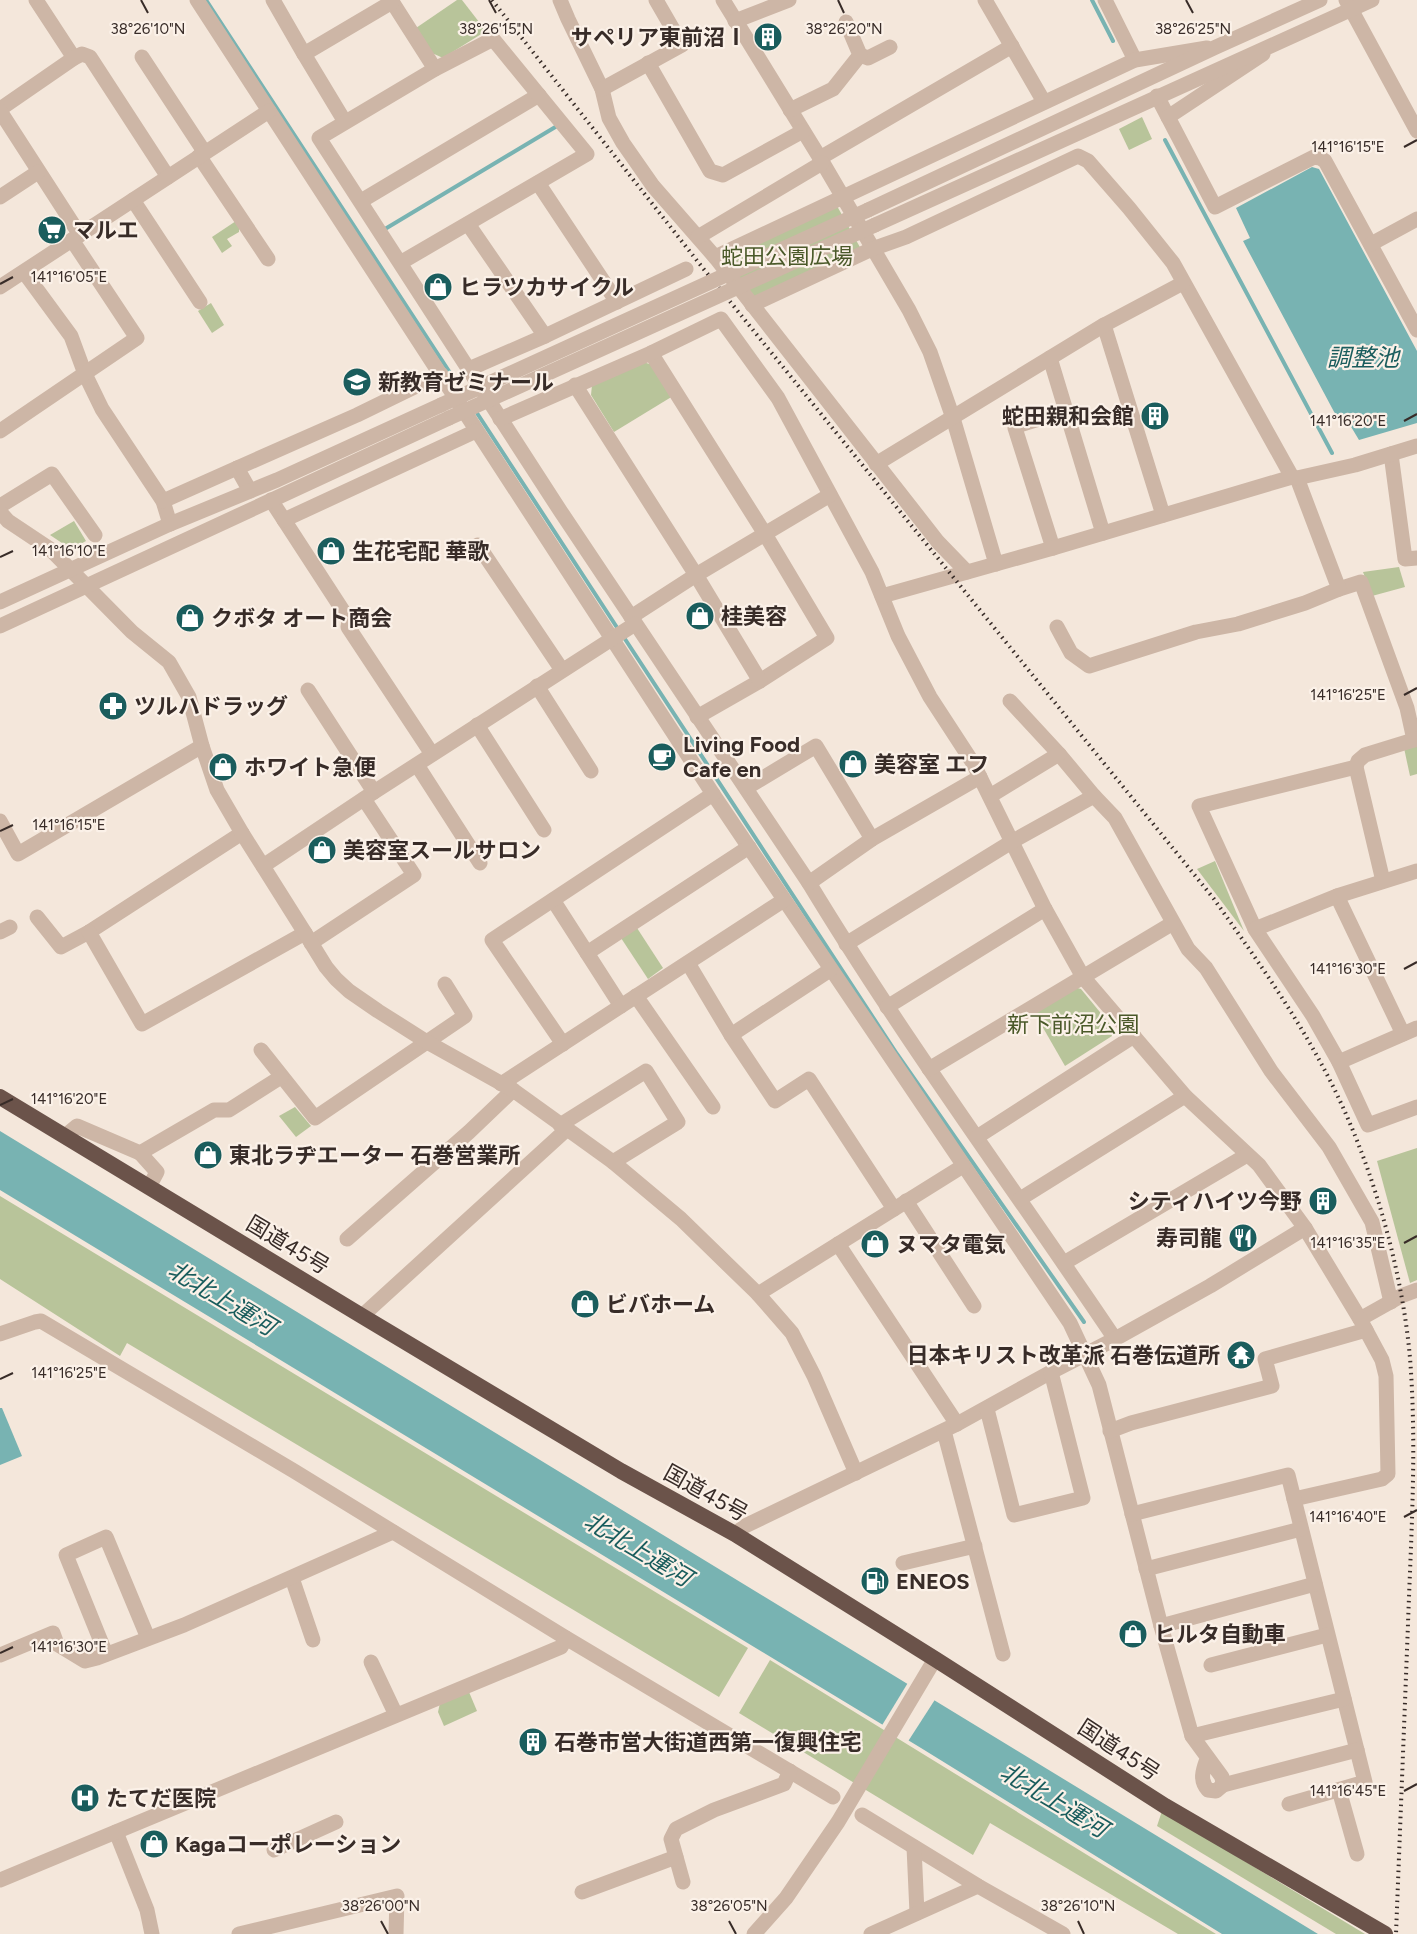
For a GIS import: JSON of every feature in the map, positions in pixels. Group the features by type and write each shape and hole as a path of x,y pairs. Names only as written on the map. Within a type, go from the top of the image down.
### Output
{"highway":[{"name":"国道45号","path":"0,1097 611,1465 735,1534 1165,1806 1385,1934"}],"street":[{"path":"36,0 74,58"},
{"path":"197,0 476,431 625,629 697,717 809,883 887,1007 1115,1338"},
{"path":"273,0 345,122"},
{"path":"561,0 602,89 609,118 623,143 653,186 715,257 938,542 967,572"},
{"path":"602,89 682,45 656,0"},
{"path":"723,0 909,310 930,352 996,564"},
{"path":"735,21 789,0"},
{"path":"985,0 1044,102"},
{"path":"1105,0 1136,60"},
{"path":"0,626 271,500 445,412 868,210 1320,0"},
{"path":"1168,117 1287,39 1348,5 1372,0"},
{"path":"304,54 392,1 435,69"},
{"path":"1348,5 1417,131"},
{"path":"846,22 860,55 868,58 891,47"},
{"path":"400,263 586,154 492,39 435,69 319,138 335,172 361,201 400,263 470,369 625,629 713,794 1070,1323 1099,1385 1192,1736 1221,1777 1222,1785 1357,1750"},
{"path":"0,602 170,524 445,412 875,225 1287,39"},
{"path":"698,237 1012,46"},
{"path":"715,257 1136,60 1216,47"},
{"path":"0,431 137,338 0,110 74,58 82,54 90,57 168,177"},
{"path":"790,110 833,89 860,55"},
{"path":"142,57 268,259"},
{"path":"648,63 710,171 723,175 803,132"},
{"path":"361,201 539,95"},
{"path":"1157,96 1215,207 1314,157 1325,161 1417,330"},
{"path":"0,287 268,111"},
{"path":"752,305 873,249 906,237 1078,156 1088,161 1173,263 1295,477 1339,589"},
{"path":"0,197 38,172"},
{"path":"317,184 335,172"},
{"path":"538,183 617,302"},
{"path":"133,200 200,302"},
{"path":"1371,244 1417,219"},
{"path":"468,224 544,336"},
{"path":"470,369 686,269"},
{"path":"24,272 71,336 85,374 102,409 163,501 170,524"},
{"path":"876,464 1104,325 1183,282"},
{"path":"500,419 651,353 721,319 778,398 872,572 898,636 930,697 980,777 1045,909 1083,977 1185,1096 1259,1165 1305,1228 1382,1360 1386,1376 1388,1474 1382,1479 1294,1500"},
{"path":"1104,325 1164,515"},
{"path":"651,353 765,534 826,638 760,681 697,717"},
{"path":"1050,358 1104,533"},
{"path":"163,501 357,415 441,374"},
{"path":"575,385 696,575 760,681"},
{"path":"1053,548 1015,428 1065,411"},
{"path":"284,519 476,431"},
{"path":"882,596 1295,477 1355,465 1417,446"},
{"path":"1391,454 1405,559 1417,558"},
{"path":"237,468 250,491"},
{"path":"0,506 52,474 95,535"},
{"path":"263,866 625,629 696,575 830,495"},
{"path":"271,500 349,620 348,627 432,754"},
{"path":"0,512 8,521 50,549 132,632 169,662 189,697 202,746 218,790 242,833 326,967 349,992 427,1042 507,1087 613,1162 681,1219 758,1294 792,1333 814,1376 856,1473"},
{"path":"478,545 562,670"},
{"path":"1057,627 1071,653 1089,666 1188,634 1238,624 1361,582 1407,708 1415,740 1365,755 1358,761 1356,768 1383,881"},
{"path":"537,686 591,771"},
{"path":"89,932 142,1024 308,938 414,875 308,690"},
{"path":"1010,701 1115,818 1188,949 1206,968 1271,1071 1329,1147 1372,1222 1391,1302"},
{"path":"477,725 544,830"},
{"path":"0,821 18,854 202,746"},
{"path":"746,788 816,747 872,839"},
{"path":"990,796 1059,754"},
{"path":"417,765 480,863"},
{"path":"1356,768 1199,806 1255,929 1313,1016 1339,1062 1368,1125 1417,1107"},
{"path":"809,883 872,839 980,777"},
{"path":"563,1044 492,940 713,794"},
{"path":"846,944 1013,841 1094,796"},
{"path":"37,917 61,947 89,932 242,833"},
{"path":"587,953 749,847"},
{"path":"1255,929 1337,896 1417,871"},
{"path":"1337,896 1410,1031 1339,1062"},
{"path":"553,900 621,1006"},
{"path":"347,1239 469,1132 507,1087 563,1044 784,900"},
{"path":"887,1007 1045,909"},
{"path":"929,1069 1173,923"},
{"path":"688,963 731,1035 775,1101 809,1079 974,1306"},
{"path":"731,1035 831,970"},
{"path":"261,1050 315,1118 465,1016 445,984"},
{"path":"636,996 713,1107"},
{"path":"977,1137 1134,1036"},
{"path":"362,1316 563,1127 646,1071 678,1122 613,1162"},
{"path":"140,1153 214,1110 229,1110 281,1077"},
{"path":"1020,1199 1185,1096"},
{"path":"65,1136 78,1126 140,1153 157,1172 148,1187"},
{"path":"1064,1263 1247,1155"},
{"path":"758,1294 963,1166"},
{"path":"735,1534 745,1526 987,1409 1210,1286 1305,1228"},
{"path":"838,1244 950,1427 975,1546 1004,1654"},
{"path":"1110,1431 1272,1386 1265,1359 1363,1325 1391,1302 1416,1295"},
{"path":"0,1334 41,1321 833,1797"},
{"path":"987,1409 1014,1515 1083,1498 1051,1372"},
{"path":"1132,1514 1287,1475 1365,1782 1289,1804"},
{"path":"1146,1569 1301,1529"},
{"path":"0,1655 53,1633 57,1644 86,1660 106,1654 184,1625 393,1532"},
{"path":"106,1654 66,1555 106,1537 148,1638"},
{"path":"903,1563 975,1546"},
{"path":"292,1578 313,1640"},
{"path":"1161,1626 1315,1584"},
{"path":"1211,1665 1328,1635"},
{"path":"0,1880 561,1647 566,1638"},
{"path":"754,1934 786,1898 838,1822 935,1659"},
{"path":"371,1662 396,1716"},
{"path":"1192,1736 1344,1699"},
{"path":"683,1882 671,1839 676,1829 714,1810 784,1784 790,1771"},
{"path":"1339,1790 1357,1854"},
{"path":"862,1815 978,1886 1063,1934"},
{"path":"274,1850 336,1822"},
{"path":"116,1832 147,1910 152,1934"},
{"path":"914,1847 916,1913"},
{"path":"582,1892 676,1857"},
{"path":"871,1934 892,1929 916,1913 978,1886"},
{"path":"239,1934 397,1896 396,1934"},
{"path":"303,1918 307,1934"}],"green space":[{"path":"457,0 462,0 486,31 443,58 432,53 416,28"},
{"path":"1142,117 1152,139 1129,150 1119,129"},
{"name":"蛇田公園広場","path":"837,206 861,249 752,299 724,258"},
{"path":"236,221 239,232 227,239 232,246 222,253 212,237"},
{"path":"211,303 224,325 212,333 198,311"},
{"path":"643,362 653,365 673,396 614,432 591,395 592,385"},
{"path":"74,521 86,541 71,549 50,535"},
{"path":"1399,567 1405,587 1372,596 1363,572"},
{"path":"1417,745 1417,774 1410,776 1404,748"},
{"path":"1215,861 1244,931 1197,869"},
{"path":"637,928 663,968 648,979 621,938"},
{"name":"新下前沼公園","path":"1074,987 1081,989 1113,1028 1112,1036 1065,1066 1034,1012"},
{"path":"295,1107 311,1126 296,1137 279,1116"},
{"path":"1417,1148 1417,1280 1410,1283 1377,1161"},
{"path":"0,1196 748,1648 719,1697 127,1343 120,1356 0,1279"},
{"path":"770,1660 1216,1934 1178,1934 990,1823 973,1855 739,1713"},
{"path":"469,1692 477,1711 444,1726 438,1712 440,1703"},
{"path":"1162,1811 1365,1934 1336,1934 1157,1826"}],"water":[{"name":"調整池","path":"1312,167 1319,169 1417,351 1417,423 1359,440 1347,420 1340,423 1243,241 1250,238 1236,208"},
{"name":"北北上運河","path":"0,1131 1318,1934 1222,1934 921,1748 0,1190"},
{"path":"0,1408 2,1408 22,1456 0,1465"}],"pier":[{"path":"909,1681 936,1698 907,1743 881,1727"}],"waterway":[{"path":"206,0 462,391"},
{"path":"1092,0 1113,41"},
{"path":"385,229 557,126"},
{"path":"1165,140 1332,453"},
{"path":"475,410 618,629"},
{"path":"623,636 897,1054 1084,1322"}],"railway":[{"path":"492,0 702,267 1214,899 1268,976 1332,1084 1357,1141 1378,1201 1402,1296 1410,1358 1413,1491 1396,1934"}],"place":[{"name":"サペリア東前沼Ⅰ","path":"768,37"},
{"name":"マルエ","path":"52,230"},
{"name":"ヒラツカサイクル","path":"438,287"},
{"name":"新教育ゼミナール","path":"357,382"},
{"name":"蛇田親和会館","path":"1155,416"},
{"name":"生花宅配 華歌","path":"331,551"},
{"name":"桂美容","path":"700,616"},
{"name":"クボタ オート商会","path":"190,618"},
{"name":"ツルハドラッグ","path":"113,706"},
{"name":"Living Food Cafe en","path":"662,757"},
{"name":"美容室 エフ","path":"853,764"},
{"name":"ホワイト急便","path":"223,767"},
{"name":"美容室スールサロン","path":"322,850"},
{"name":"東北ラヂエーター 石巻営業所","path":"208,1155"},
{"name":"シティハイツ今野","path":"1323,1201"},
{"name":"寿司龍","path":"1243,1238"},
{"name":"ヌマタ電気","path":"875,1244"},
{"name":"ビバホーム","path":"585,1304"},
{"name":"日本キリスト改革派 石巻伝道所","path":"1241,1355"},
{"name":"ENEOS","path":"875,1581"},
{"name":"ヒルタ自動車","path":"1133,1634"},
{"name":"石巻市営大街道西第一復興住宅","path":"533,1742"},
{"name":"たてだ医院","path":"85,1798"},
{"name":"Kagaコーポレーション","path":"154,1844"}]}
